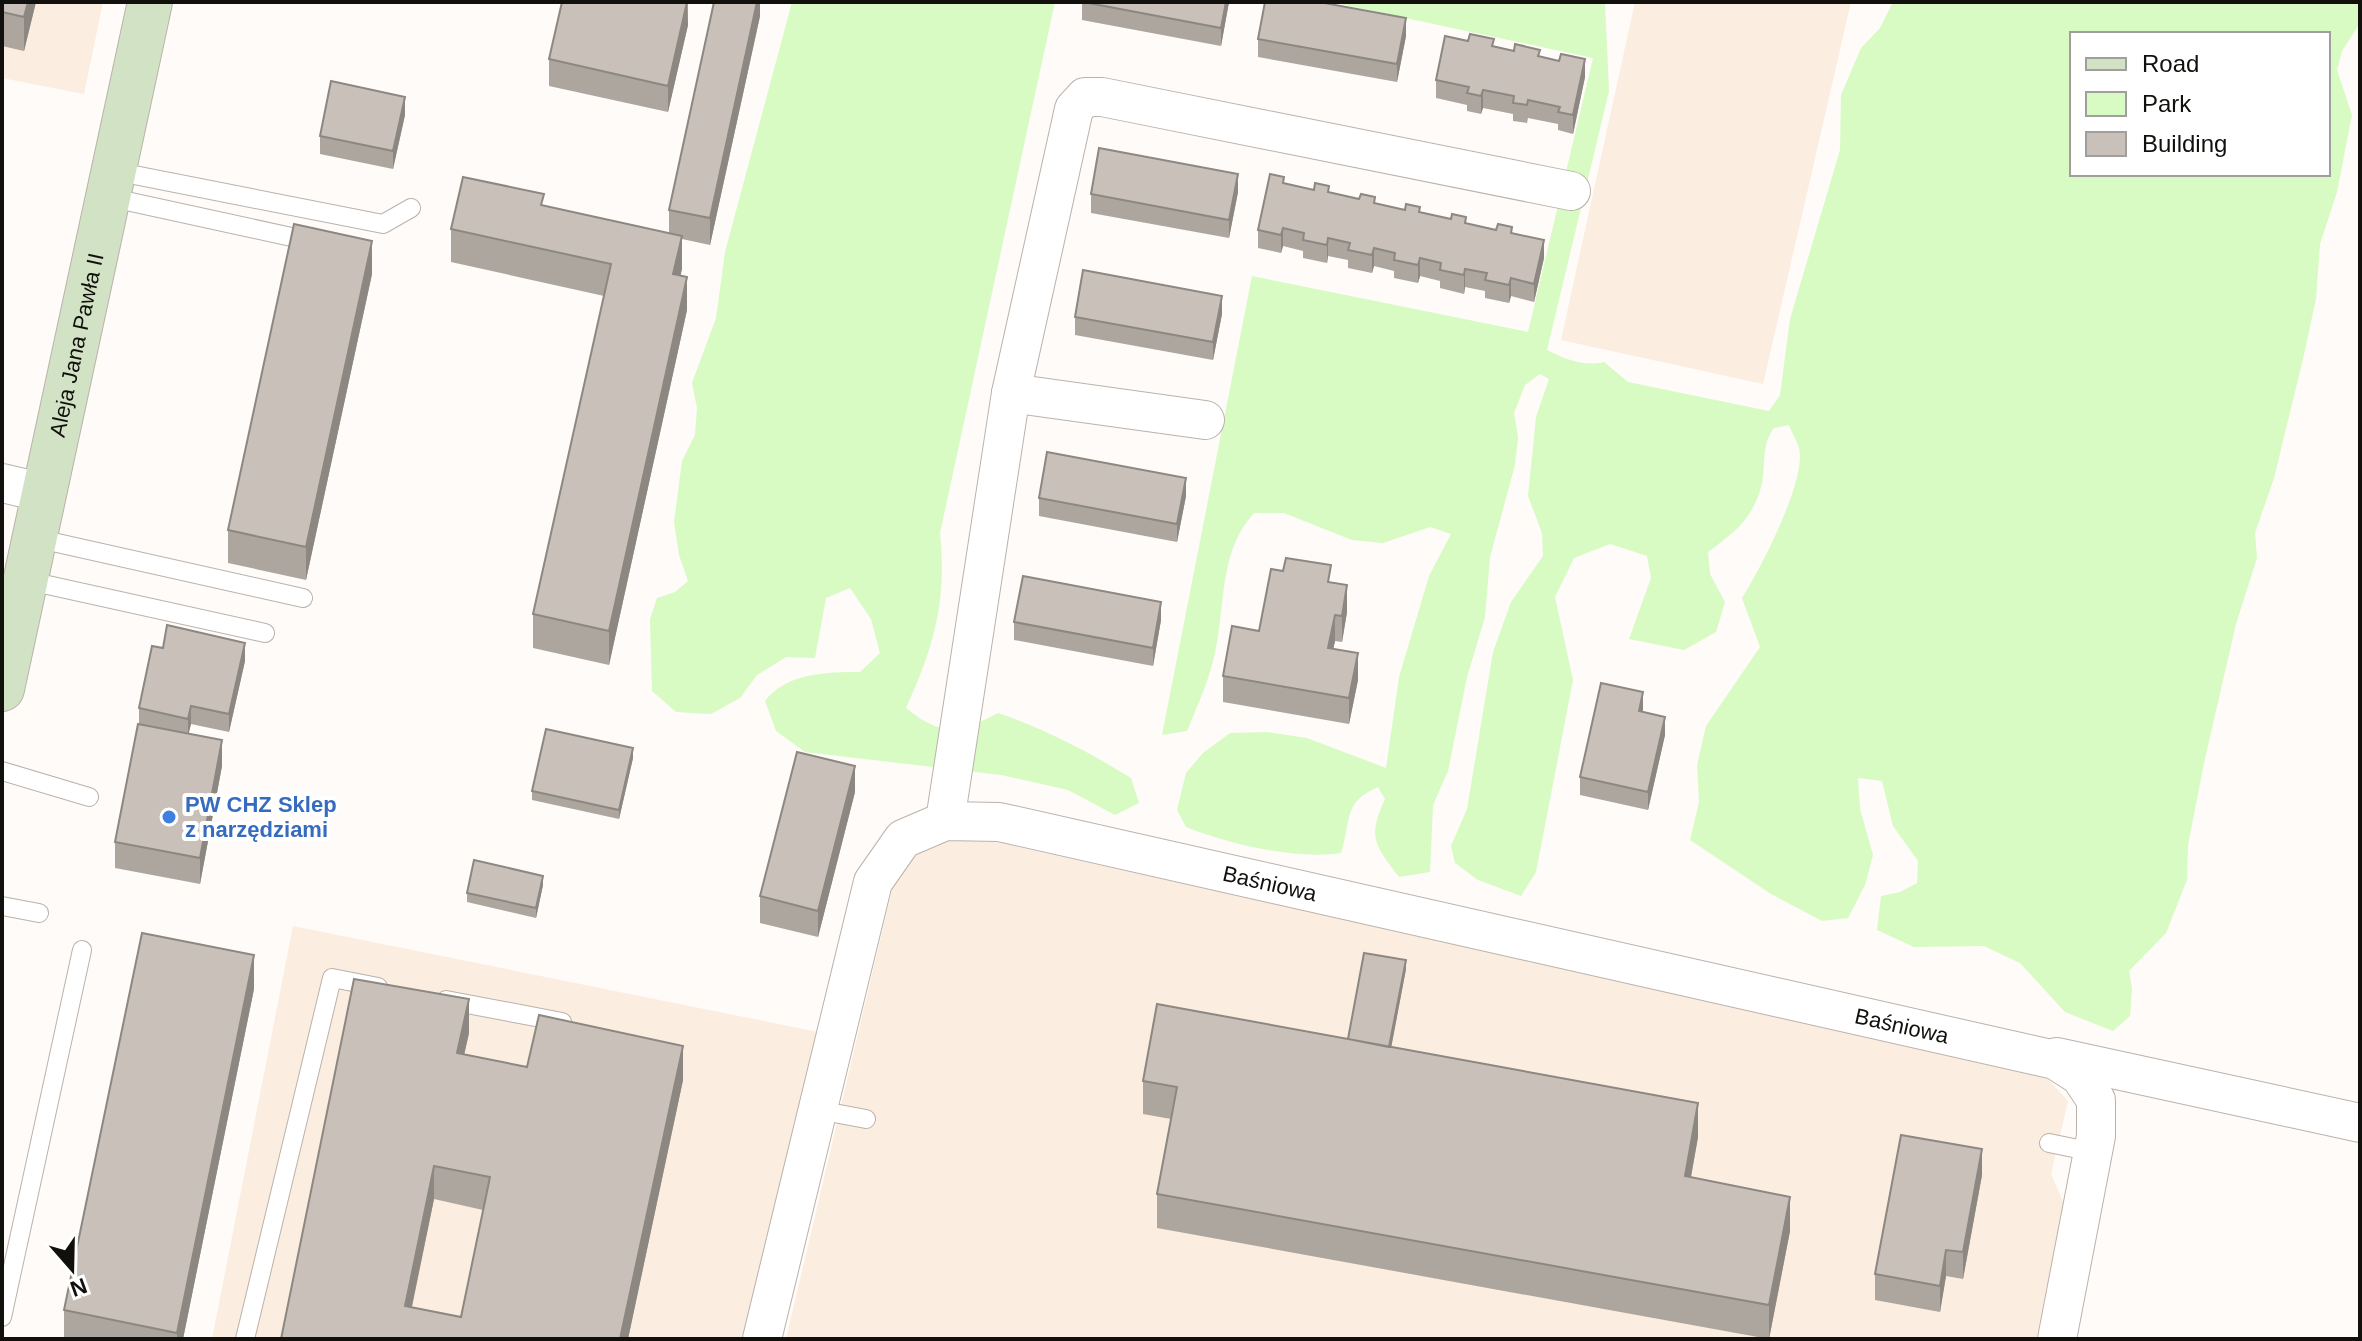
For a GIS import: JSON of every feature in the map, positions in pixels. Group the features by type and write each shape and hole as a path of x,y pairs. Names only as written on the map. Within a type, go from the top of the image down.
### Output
{"main road":[{"name":"Aleja Jana Pawła II","path":"2,689 150,2"}],"street":[{"path":"945,821 1011,393 1074,109 1085,97 1118,100 1571,191"},
{"path":"1011,393 1205,420"},
{"path":"2,483 45,493"},
{"name":"Baśniowa","path":"762,1339 873,882 903,839 945,821 999,822 2055,1060 2080,1076 2096,1100 2095,1144 2057,1339"},
{"path":"2011,1048 2360,1123"}],"lane":[{"path":"111,184 383,224 411,208"},
{"path":"111,184 296,238"},
{"path":"35,538 303,598"},
{"path":"25,580 265,633"},
{"path":"2,771 89,797"},
{"path":"2,906 39,913"},
{"path":"2,1317 82,950"},
{"path":"245,1339 332,978 393,990"},
{"path":"424,996 576,1024"},
{"path":"818,1110 866,1119"},
{"path":"2049,1143 2095,1144"}],"shaded area":[{"path":"2,2 103,2 84,94 2,78"},
{"path":"1635,2 1851,2 1763,384 1561,340"},
{"path":"959,834 2044,1075 2068,1101 2051,1174 2064,1204 2036,1339 786,1339 895,877 917,854 936,841"},
{"path":"293,926 823,1033 749,1339 212,1339"}],"green space":[{"path":"792,2 1055,2 940,533 942,580 936,623 906,708 930,724 951,729 973,725 998,713 1066,742 1131,778 1139,803 1115,815 1068,790 1001,775 805,752 776,731 765,701 774,692 808,676 860,672 880,653 871,619 850,588 826,598 815,658 786,657 757,675 740,698 711,714 676,712 652,691 650,619 657,598 675,592 688,581 679,555 674,522 682,461 695,435 697,408 692,383 716,318 725,252"},
{"path":"1331,2 1605,2 1609,91 1547,350 1582,363 1604,362 1628,382 1769,411 1780,395 1790,319 1840,150 1841,95 1861,48 1880,28 1893,2 2360,2 2360,23 2342,51 2337,70 2352,115 2337,192 2320,244 2316,299 2274,478 2255,533 2257,558 2236,624 2204,763 2188,845 2187,880 2166,933 2129,971 2132,989 2130,1016 2113,1031 2065,1012 2020,963 1984,946 1914,947 1877,930 1881,896 1900,892 1917,883 1918,861 1893,826 1882,781 1858,778 1860,809 1873,855 1865,885 1848,918 1822,921 1771,894 1690,840 1699,802 1697,765 1706,726 1760,647 1742,598 1770,547 1796,481 1799,448 1789,425 1774,428 1770,434 1762,483 1749,515 1735,531 1708,552 1710,574 1725,602 1716,632 1684,650 1629,639 1651,578 1647,556 1610,544 1574,558 1555,597 1573,680 1536,872 1521,896 1478,880 1455,863 1451,846 1467,809 1493,652 1511,602 1543,556 1542,533 1528,496 1536,417 1549,379 1540,374 1525,385 1514,413 1518,437 1515,465 1490,557 1485,617 1467,677 1448,771 1433,805 1430,872 1399,877 1379,849 1376,823 1385,799 1378,787 1353,806 1341,853 1323,855 1263,849 1186,827 1177,810 1186,773 1203,753 1230,733 1267,732 1307,738 1386,768 1399,677 1429,576 1451,534 1430,527 1383,543 1352,540 1284,513 1254,513 1235,542 1230,558 1215,654 1187,731 1162,735 1252,276 1528,332 1593,58"}],"building":[{"path":"2,2 28,2 24,17 2,12"},
{"path":"562,2 687,2 668,86 549,59"},
{"path":"714,2 757,2 710,218 669,210"},
{"path":"1083,2 1226,2 1221,28"},
{"path":"1265,2 1319,2 1406,18 1397,64 1258,39"},
{"path":"1470,34 1494,39 1492,46 1514,51 1515,44 1540,50 1538,56 1559,61 1561,54 1585,59 1573,115 1558,112 1560,107 1528,100 1527,105 1513,103 1514,96 1483,90 1481,96 1467,93 1469,87 1436,80 1445,36 1468,41"},
{"path":"331,81 405,97 393,151 320,136"},
{"path":"1099,148 1238,174 1229,220 1091,194"},
{"path":"1270,174 1284,177 1283,183 1314,190 1315,183 1329,186 1328,192 1359,199 1361,194 1375,197 1374,203 1405,210 1406,204 1420,207 1419,212 1451,219 1452,214 1466,217 1465,223 1496,230 1498,224 1512,227 1511,233 1544,240 1534,284 1511,278 1509,285 1485,280 1487,273 1465,269 1464,275 1440,270 1441,263 1420,258 1418,265 1394,260 1395,253 1374,248 1372,255 1348,250 1350,243 1328,238 1327,245 1303,240 1304,233 1283,228 1281,235 1258,230"},
{"path":"463,177 544,194 541,205 682,236 673,274 687,277 609,631 533,614 611,264 451,229"},
{"path":"294,224 372,241 306,547 228,530"},
{"path":"1083,270 1222,296 1213,342 1075,317"},
{"path":"1047,452 1186,478 1177,524 1039,498"},
{"path":"1286,558 1331,565 1328,582 1347,585 1342,616 1335,615 1328,648 1358,653 1349,698 1223,676 1232,626 1259,631 1271,569 1283,571"},
{"path":"1023,576 1161,602 1153,648 1014,622"},
{"path":"167,625 245,643 229,714 191,706 188,719 139,708 152,646 163,648"},
{"path":"1601,683 1643,692 1639,711 1665,717 1648,792 1580,777"},
{"name":"PW CHZ Sklep z narzędziami","path":"138,724 222,740 200,858 115,842"},
{"path":"546,729 633,748 619,810 532,791"},
{"path":"797,752 855,766 818,911 760,896"},
{"path":"474,860 543,876 536,908 467,893"},
{"path":"142,933 254,955 177,1333 64,1310"},
{"path":"1364,953 1406,960 1389,1047 1348,1039"},
{"path":"354,979 469,999 457,1053 527,1067 539,1015 683,1046 620,1339 281,1339","holes":["434,1166 490,1177 461,1317 405,1306"]},
{"path":"1157,1004 1698,1103 1685,1176 1790,1197 1769,1305 1157,1194 1177,1087 1143,1081"},
{"path":"1901,1135 1982,1149 1963,1252 1946,1250 1940,1286 1875,1274"}],"place":[{"name":"PW CHZ Sklep z narzędziami","path":"169,817"}]}
